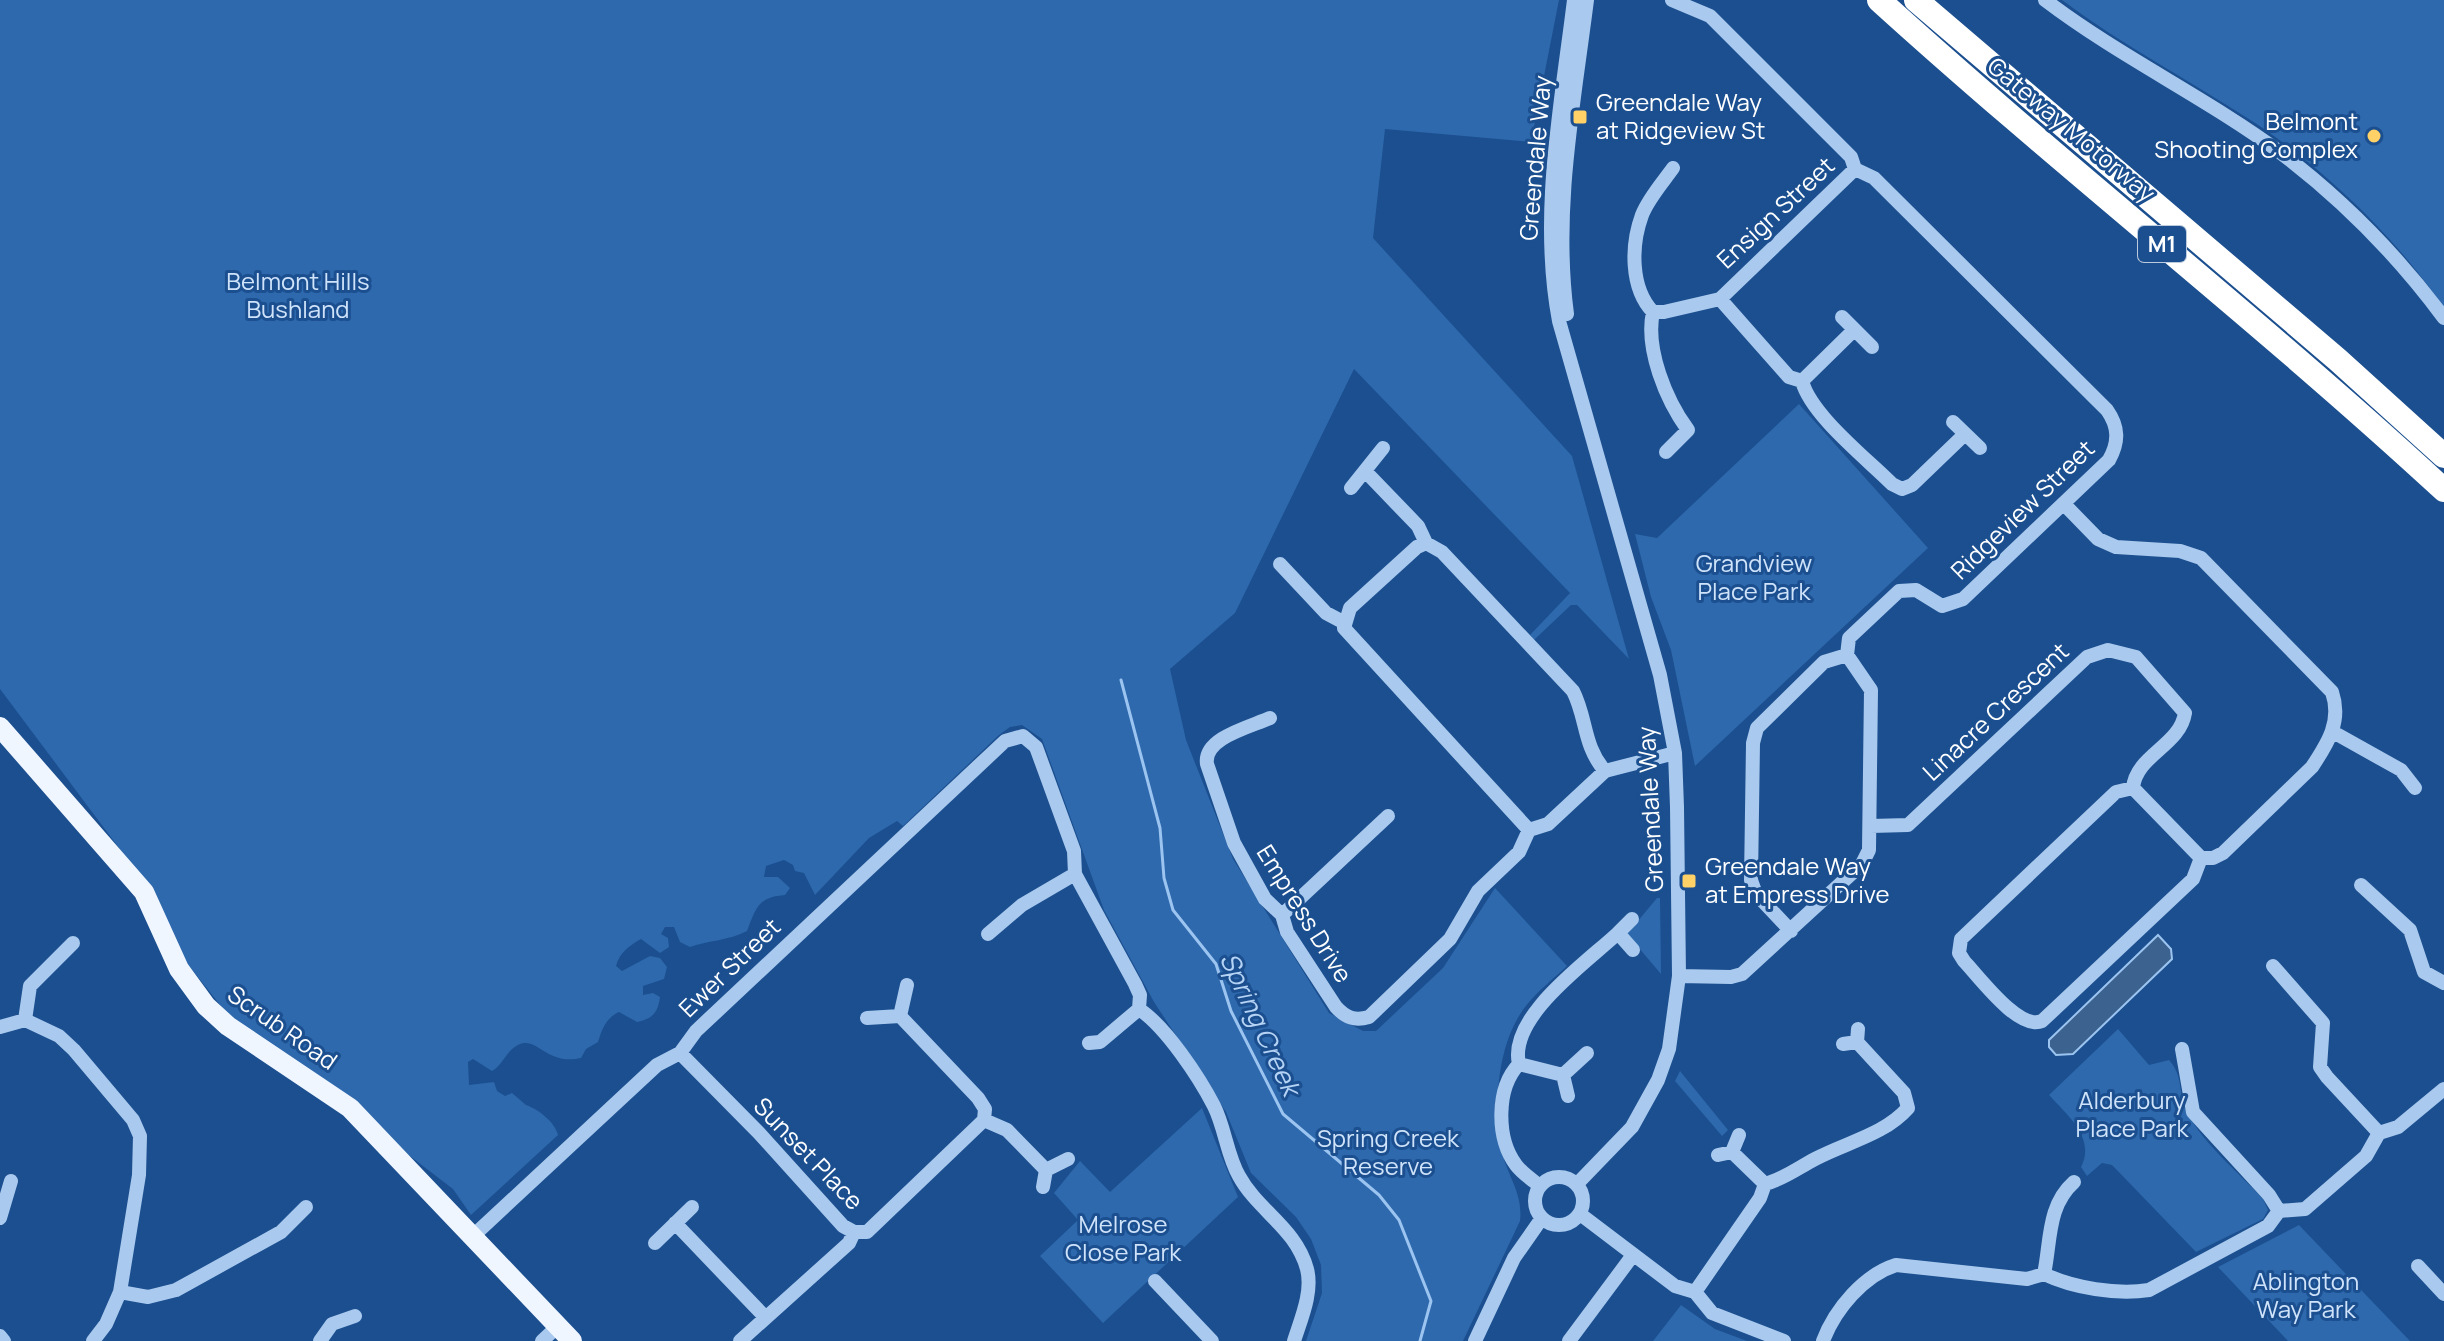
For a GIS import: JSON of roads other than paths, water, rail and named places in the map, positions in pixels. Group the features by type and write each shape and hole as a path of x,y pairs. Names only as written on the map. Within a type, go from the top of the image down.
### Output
{"highway":[{"name":"Gateway Motorway","path":"1879,0 1999,107 2304,364 2444,490"},
{"name":"Gateway Motorway","path":"1916,0 2338,360 2444,456"}],"main road":[{"name":"Scrub Road","path":"0,727 144,892 179,969 206,1006 228,1026 350,1108 572,1341"}],"street":[{"name":"Greendale Way","path":"1574,0 1550,204 1550,253 1559,321 1660,675 1675,753 1679,976 1673,1032 1654,1088 1618,1144 1577,1184"},
{"name":"Greendale Way","path":"1574,365 1564,290 1561,221 1587,0"},
{"name":"Ridgeview Street","path":"1672,0 1710,16 1851,157 1855,169 1874,178 2115,420 2116,448 2109,460 1956,604 1942,606 1916,590 1899,591 1849,638 1847,655"},
{"path":"2045,0 2120,53 2281,153 2332,195 2392,253 2444,318"},
{"path":"1666,452 1688,430 1668,399 1650,325 1653,312 1641,297 1634,253 1643,213 1673,168"},
{"name":"Ensign Street","path":"1653,312 1720,299 1855,169"},
{"path":"1720,299 1789,377 1802,381"},
{"path":"1842,317 1872,347"},
{"path":"1802,381 1854,330"},
{"path":"1802,381 1805,393 1820,413 1892,484 1902,489 1912,485 1965,434"},
{"path":"1953,422 1980,448"},
{"path":"1351,488 1383,448"},
{"path":"1366,472 1418,526 1426,543 1442,552 1573,691 1582,707 1590,751 1605,771"},
{"path":"2064,504 2105,543 2116,547 2180,551 2209,564 2332,692 2337,706 2333,732 2312,767 2223,853 2213,858 2201,858 2133,788 2116,792 1961,939 1959,953 2021,1020 2036,1024 2193,879 2201,858"},
{"path":"1426,543 1417,547 1350,608 1343,622 1347,636 1529,830"},
{"path":"1280,564 1326,613 1343,622"},
{"name":"Linacre Crescent","path":"1871,826 1908,825 2087,657 2108,650 2136,657 2185,713 2178,733 2138,770 2133,788"},
{"path":"1679,976 1731,977 1742,974 1791,931 1862,864 1869,850 1871,826 1871,690 1847,655 1824,662 1763,719 1753,743 1751,880 1756,894 1791,931"},
{"name":"Empress Drive","path":"1270,718 1215,743 1206,758 1234,843 1265,899 1282,915 1287,932 1336,1007 1350,1018 1369,1017 1450,939 1478,891 1519,852 1529,830 1548,824 1605,771 1675,753"},
{"path":"2333,732 2401,770 2415,788"},
{"name":"Ewer Street","path":"472,1237 657,1065 680,1053 696,1031 1005,741 1023,736 1032,741 1074,851 1075,874"},
{"path":"1282,915 1388,816"},
{"path":"988,934 1022,905 1075,874 1140,995 1139,1009 1100,1042 1089,1043"},
{"path":"2361,885 2410,930 2424,972 2444,983"},
{"path":"1519,1064 1515,1050 1525,1024 1632,919"},
{"path":"1618,933 1633,950"},
{"path":"25,1020 30,986 73,943"},
{"path":"2273,966 2323,1023 2320,1067 2379,1133"},
{"path":"900,1016 907,985"},
{"path":"1139,1009 1158,1024 1214,1106 1239,1176 1293,1237 1301,1251 1308,1273 1308,1292 1294,1341"},
{"path":"867,1018 900,1016 978,1098 985,1109 984,1120 1007,1130 1046,1170"},
{"path":"0,1027 25,1020 59,1036 133,1120 140,1136 139,1175 120,1292 106,1324 93,1341"},
{"path":"1765,1184 1780,1180 1815,1159 1894,1124 1908,1108 1904,1093 1853,1038"},
{"path":"2182,1049 2193,1112 2269,1195 2279,1211"},
{"name":"Sunset Place","path":"680,1053 759,1133 834,1217 854,1232 875,1228 984,1120"},
{"path":"1563,1075 1587,1053"},
{"path":"1519,1064 1563,1075"},
{"path":"1519,1064 1510,1074 1503,1092 1502,1119 1508,1151 1517,1166 1540,1186"},
{"path":"1563,1075 1568,1096"},
{"path":"1823,1341 1828,1328 1863,1283 1879,1270 1911,1264 2027,1279 2044,1274 2062,1283 2136,1292 2149,1290 2268,1226 2279,1211 2305,1209 2366,1156 2379,1133 2398,1127 2444,1089"},
{"path":"1739,1135 1725,1154 1765,1184"},
{"path":"1046,1170 1068,1159"},
{"path":"1043,1187 1046,1170"},
{"path":"1553,1177 1577,1184 1583,1198 1580,1214 1562,1225 1542,1218 1535,1206 1540,1186 1553,1177"},
{"path":"0,1218 11,1181"},
{"path":"2044,1274 2053,1210 2060,1194 2074,1182"},
{"path":"1695,1292 1760,1198 1765,1184"},
{"path":"120,1292 148,1297 176,1290 281,1232 306,1207"},
{"path":"655,1243 692,1207"},
{"path":"1580,1214 1675,1286 1695,1292 1703,1306 1724,1320 1784,1341"},
{"path":"1475,1341 1514,1258 1542,1218"},
{"path":"675,1223 765,1317"},
{"path":"740,1341 849,1243 854,1232"},
{"path":"1569,1341 1633,1255"},
{"path":"2418,1266 2444,1294"},
{"path":"1155,1281 1184,1301 1212,1341"},
{"path":"320,1341 332,1324 355,1316"},
{"path":"542,1341 558,1326"},
{"path":"0,1336 4,1341"}],"waterway":[{"name":"Spring Creek","path":"1121,680 1160,828 1164,878 1173,910 1216,964 1231,1011 1283,1114 1379,1195 1399,1220 1431,1301 1420,1341"}],"place":[{"name":"Greendale Way at Ridgeview St","path":"1580,117"},
{"name":"Belmont Shooting Complex","path":"2374,136"},
{"name":"Greendale Way at Empress Drive","path":"1689,881"}],"park label":[{"name":"Belmont Hills Bushland","path":"298,296"},
{"name":"Grandview Place Park","path":"1754,578"},
{"name":"Alderbury Place Park","path":"2132,1115"},
{"name":"Spring Creek Reserve","path":"1388,1153"},
{"name":"Melrose Close Park","path":"1123,1239"},
{"name":"Ablington Way Park","path":"2306,1296"}]}
